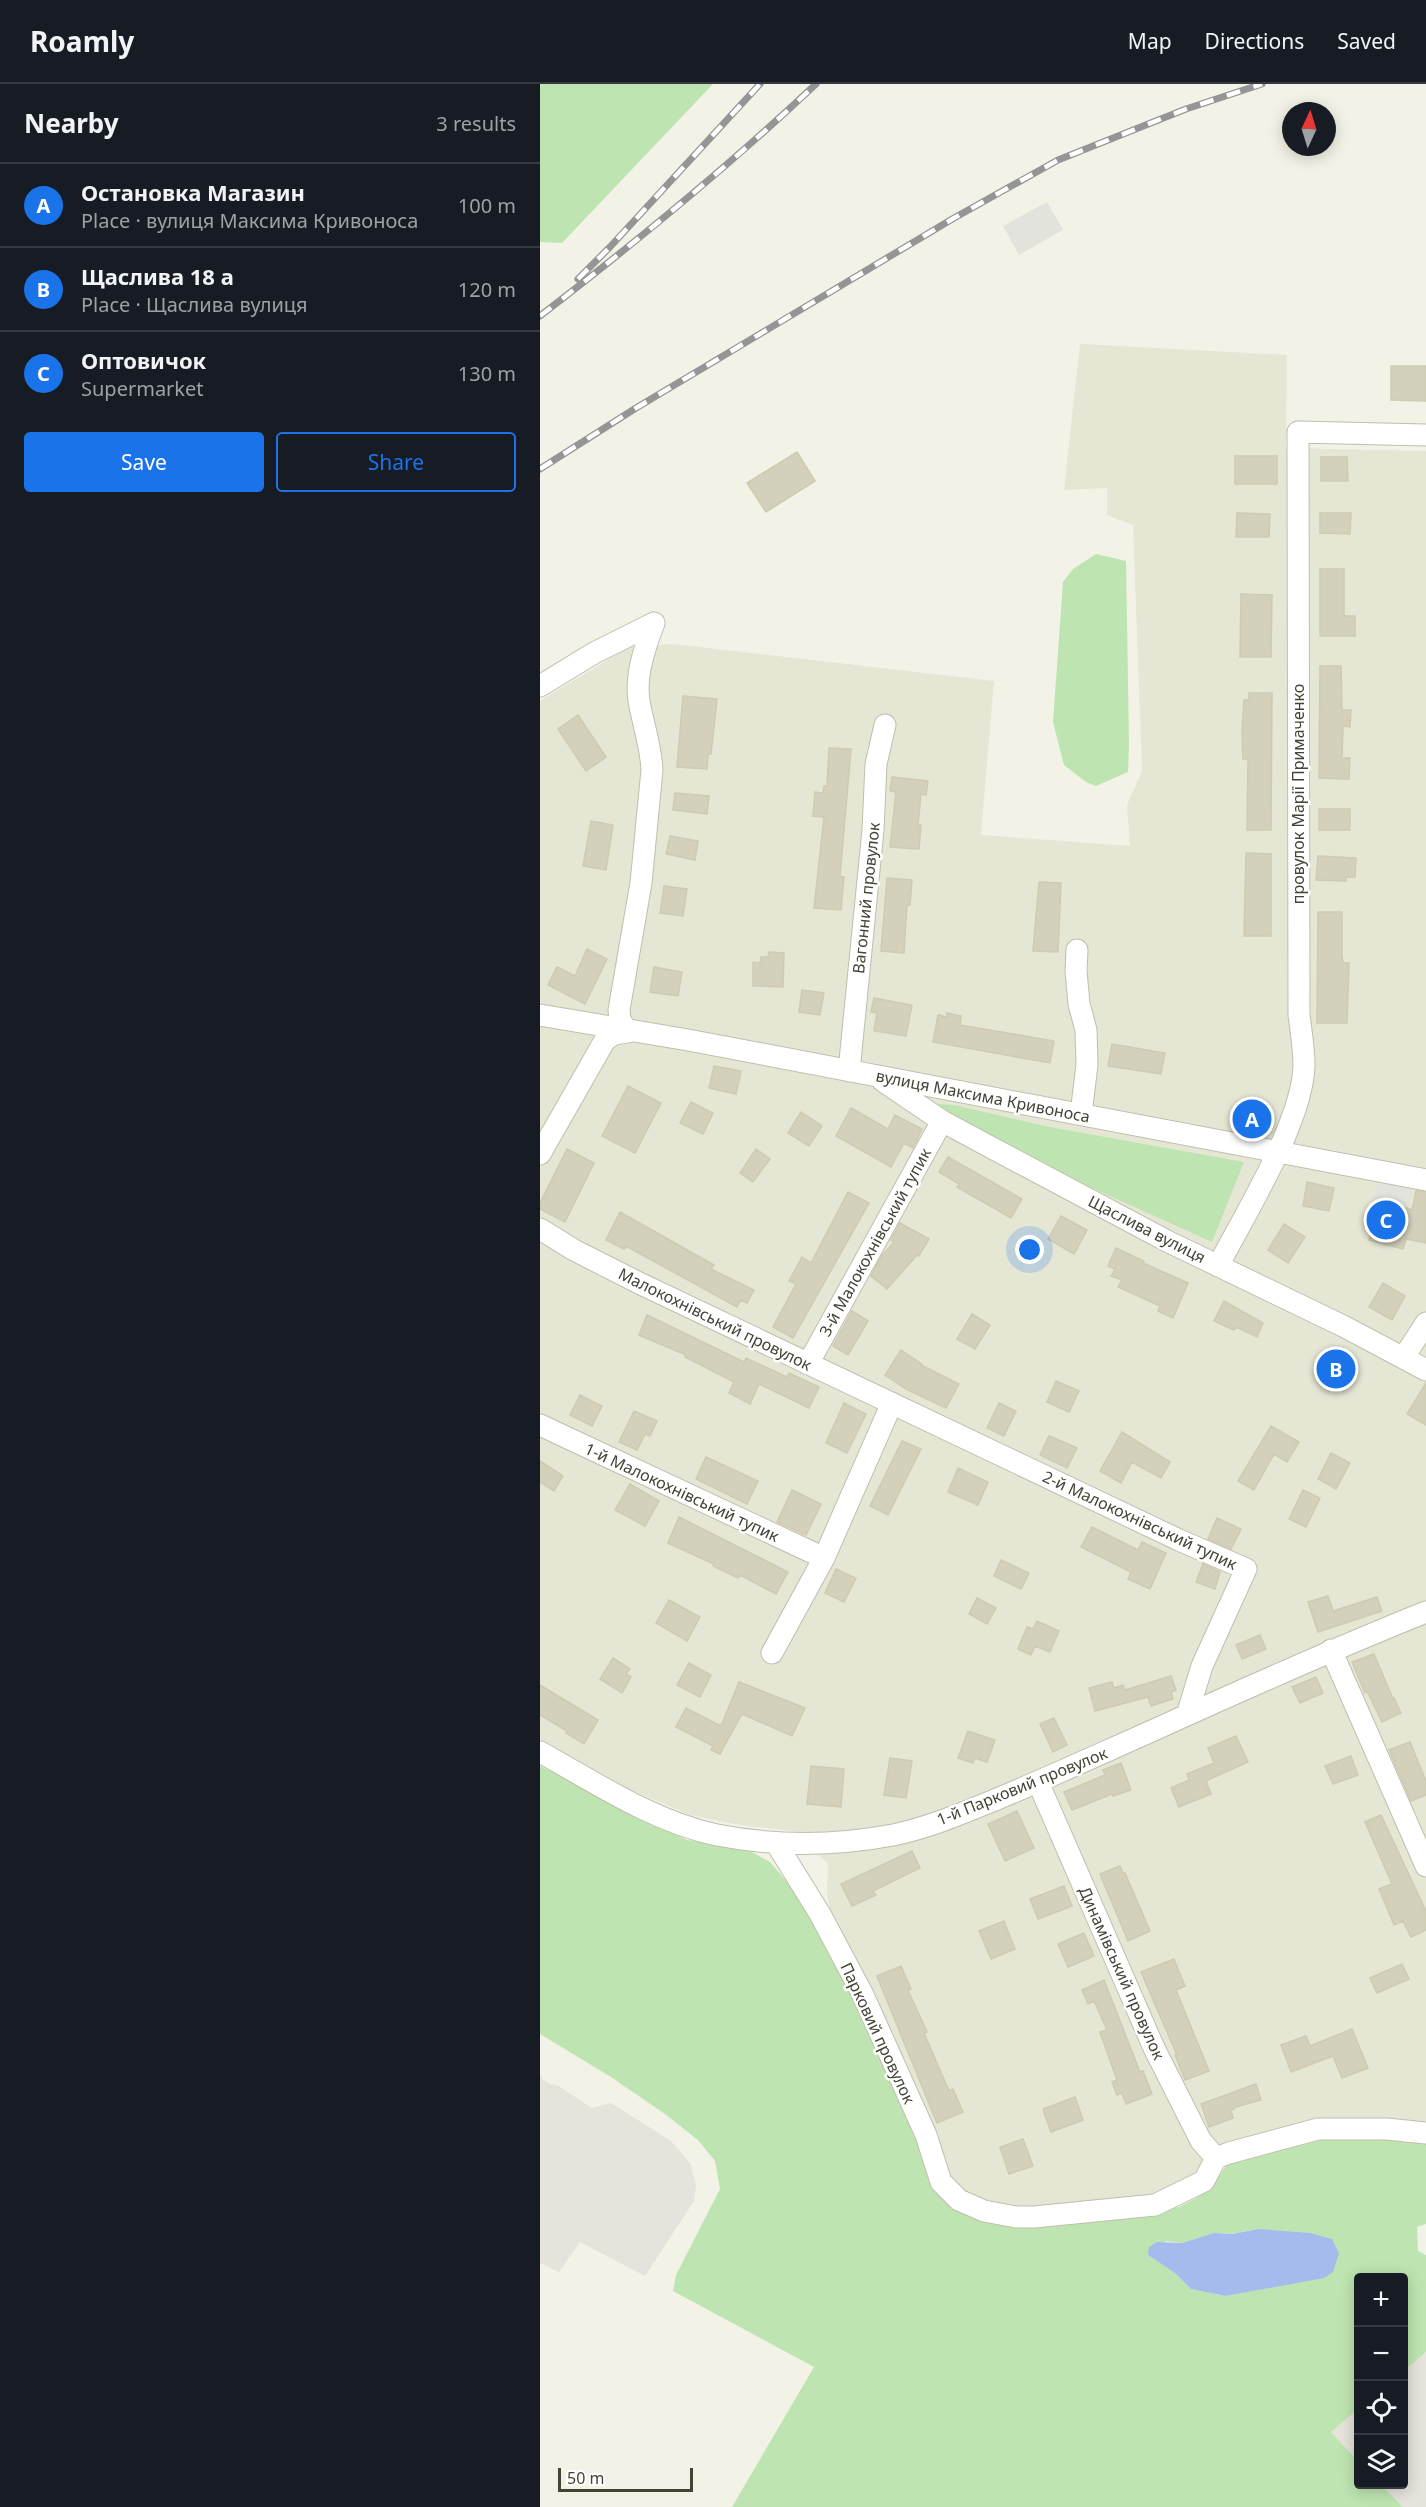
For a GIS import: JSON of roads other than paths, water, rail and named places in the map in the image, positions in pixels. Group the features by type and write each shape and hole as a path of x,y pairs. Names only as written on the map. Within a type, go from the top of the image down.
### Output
{"street":[{"name":"провулок Марії Примаченко","path":"1218,1266 1277,1152 1302,1086 1304,1066 1299,1015 1298,432 1426,435"},
{"path":"540,686 594,653 654,623 638,681 639,699 651,754 652,770 641,883 619,1010 620,1020 628,1032 614,1034 605,1040 540,1154"},
{"name":"Вагонний провулок","path":"849,1071 873,830 876,764 885,725"},
{"path":"1077,950 1076,971 1079,1004 1086,1030 1087,1065 1081,1114"},
{"name":"вулиця Максима Кривоноса","path":"540,1015 1426,1180"},
{"name":"Щаслива вулиця","path":"875,1076 942,1121 1167,1241 1404,1357 1426,1370"},
{"name":"3-й Малокохнівський тупик","path":"808,1364 942,1121"},
{"name":"Малокохнівський провулок","path":"540,1229 574,1250 630,1278 892,1403"},
{"path":"1404,1357 1426,1323"},
{"path":"772,1653 824,1558 892,1403"},
{"name":"2-й Малокохнівський тупик","path":"892,1403 1179,1540 1246,1569 1202,1666 1187,1715"},
{"name":"1-й Малокохнівський тупик","path":"540,1425 824,1558"},
{"name":"1-й Парковий провулок","path":"540,1752 623,1798 667,1818 715,1834 776,1844 844,1841 894,1834 957,1815 1038,1782 1331,1650 1426,1612"},
{"path":"1331,1650 1426,1866"},
{"name":"Динамівський провулок","path":"1038,1782 1154,2048 1201,2141 1216,2158"},
{"name":"Парковий провулок","path":"776,1844 820,1914 863,1995 926,2135 941,2182 959,2200 984,2211 1034,2217 1155,2205 1204,2181 1216,2158"},
{"path":"1216,2158 1317,2129 1387,2129 1426,2133"}],"water":[{"path":"1258,2229 1310,2233 1332,2239 1339,2253 1333,2272 1324,2278 1226,2296 1191,2289 1176,2274 1148,2255 1149,2247 1157,2242 1182,2243 1214,2233 1232,2234"}],"railway":[{"path":"578,279 760,84"},
{"path":"540,316 681,203 750,145 816,84"},
{"path":"540,469 636,408 954,218 1058,160 1186,109 1262,84"}],"place":[{"name":"Остановка Магазин","path":"1252,1119"},
{"name":"Оптовичок","path":"1386,1220"},
{"name":"Щаслива 18 а","path":"1336,1369"}]}
